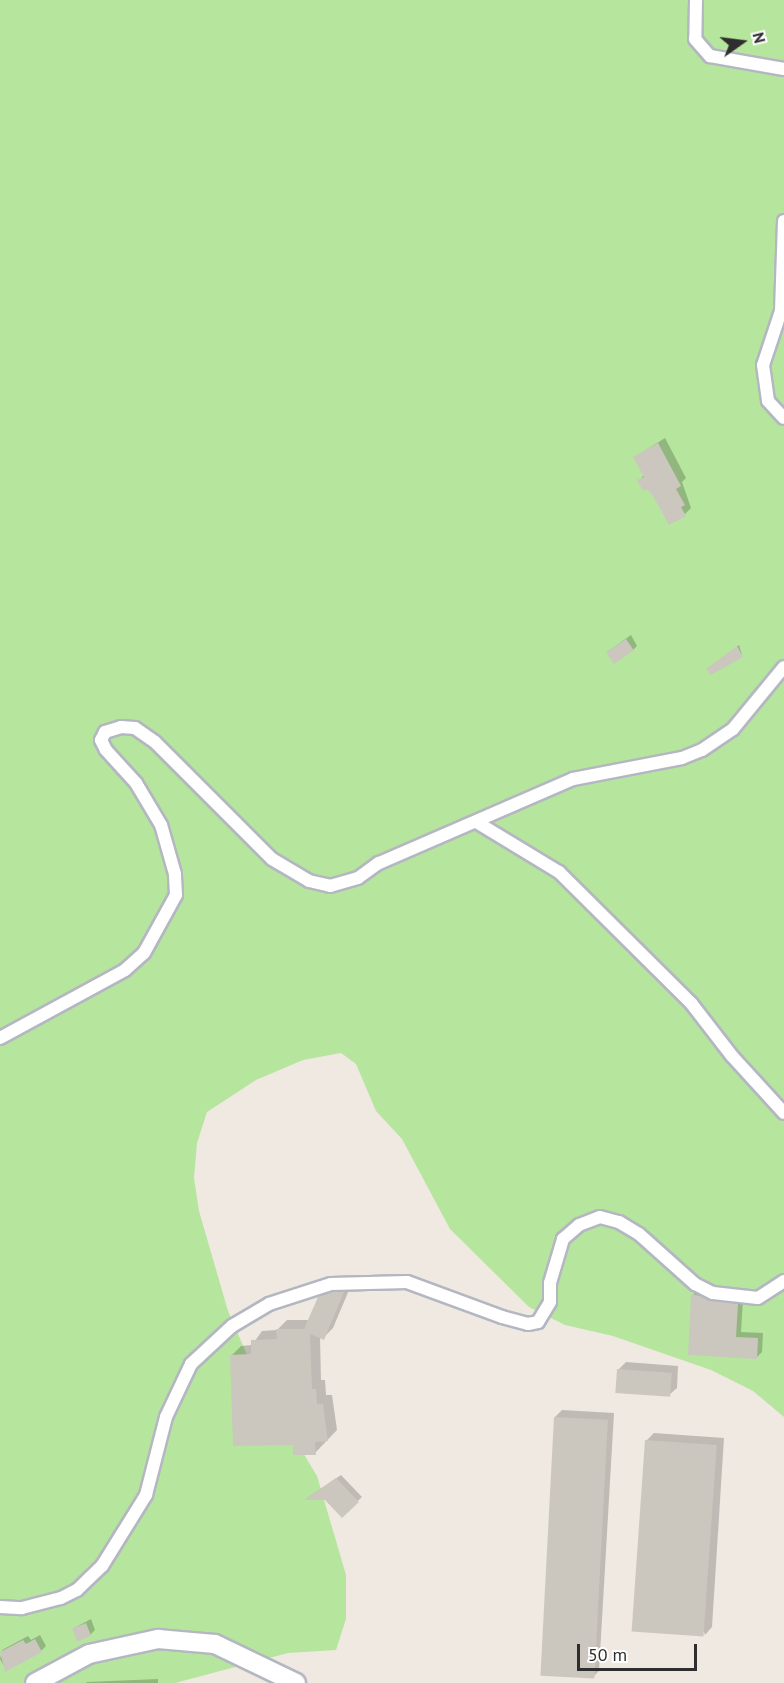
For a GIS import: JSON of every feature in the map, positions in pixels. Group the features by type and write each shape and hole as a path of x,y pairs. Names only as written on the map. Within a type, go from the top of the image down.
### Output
{"main road":[{"path":"35,1683 89,1654 158,1639 215,1644 296,1683"}],"street":[{"path":"696,0 695,39 710,56 784,69"},
{"path":"784,221 781,311 763,365 768,401 784,418"},
{"path":"0,1038 125,970 144,953 176,895 175,874 161,825 136,783 106,750 101,740 105,732 122,727 135,728 154,742 272,859 309,881 330,886 358,878 379,863 478,823 573,779 682,758 702,750 734,729 784,667"},
{"path":"478,823 559,872 691,1003 732,1056 784,1113"},
{"path":"0,1607 22,1608 61,1598 77,1590 102,1566 146,1495 166,1417 191,1364 232,1326 269,1304 331,1284 406,1282 502,1317 528,1324 538,1322 550,1302 550,1283 562,1239 579,1225 600,1217 639,1234 694,1284 713,1293 758,1298 784,1281"}],"green space":[{"path":"0,0 784,0 784,1417 753,1391 711,1370 613,1336 565,1325 529,1307 450,1229 402,1139 376,1111 356,1064 341,1053 303,1060 256,1080 207,1112 197,1143 194,1178 199,1211 228,1311 255,1373 317,1476 346,1575 346,1619 336,1650 288,1653 175,1683 0,1683"}],"building":[{"path":"658,443 681,486 676,489 685,505 681,507 686,516 669,525 653,496 647,489 643,491 637,480 644,477 633,457"},
{"path":"626,639 634,651 614,664 606,652"},
{"path":"737,646 743,657 711,675 706,669"},
{"path":"332,1292 344,1292 324,1340 310,1334 312,1389 316,1389 317,1404 323,1404 328,1441 315,1442 316,1455 293,1455 293,1445 233,1446 230,1355 251,1354 251,1340 277,1339 276,1329 304,1329 318,1297"},
{"path":"691,1294 738,1304 736,1337 758,1338 757,1359 688,1355"},
{"path":"617,1369 672,1373 670,1397 615,1393"},
{"path":"554,1417 608,1420 594,1678 540,1676"},
{"path":"645,1440 717,1445 703,1637 632,1632"},
{"path":"336,1478 359,1502 342,1518 325,1500 304,1500"},
{"path":"86,1623 91,1636 77,1641 72,1628"},
{"path":"35,1639 42,1652 5,1672 0,1652 23,1640 26,1644"}]}
